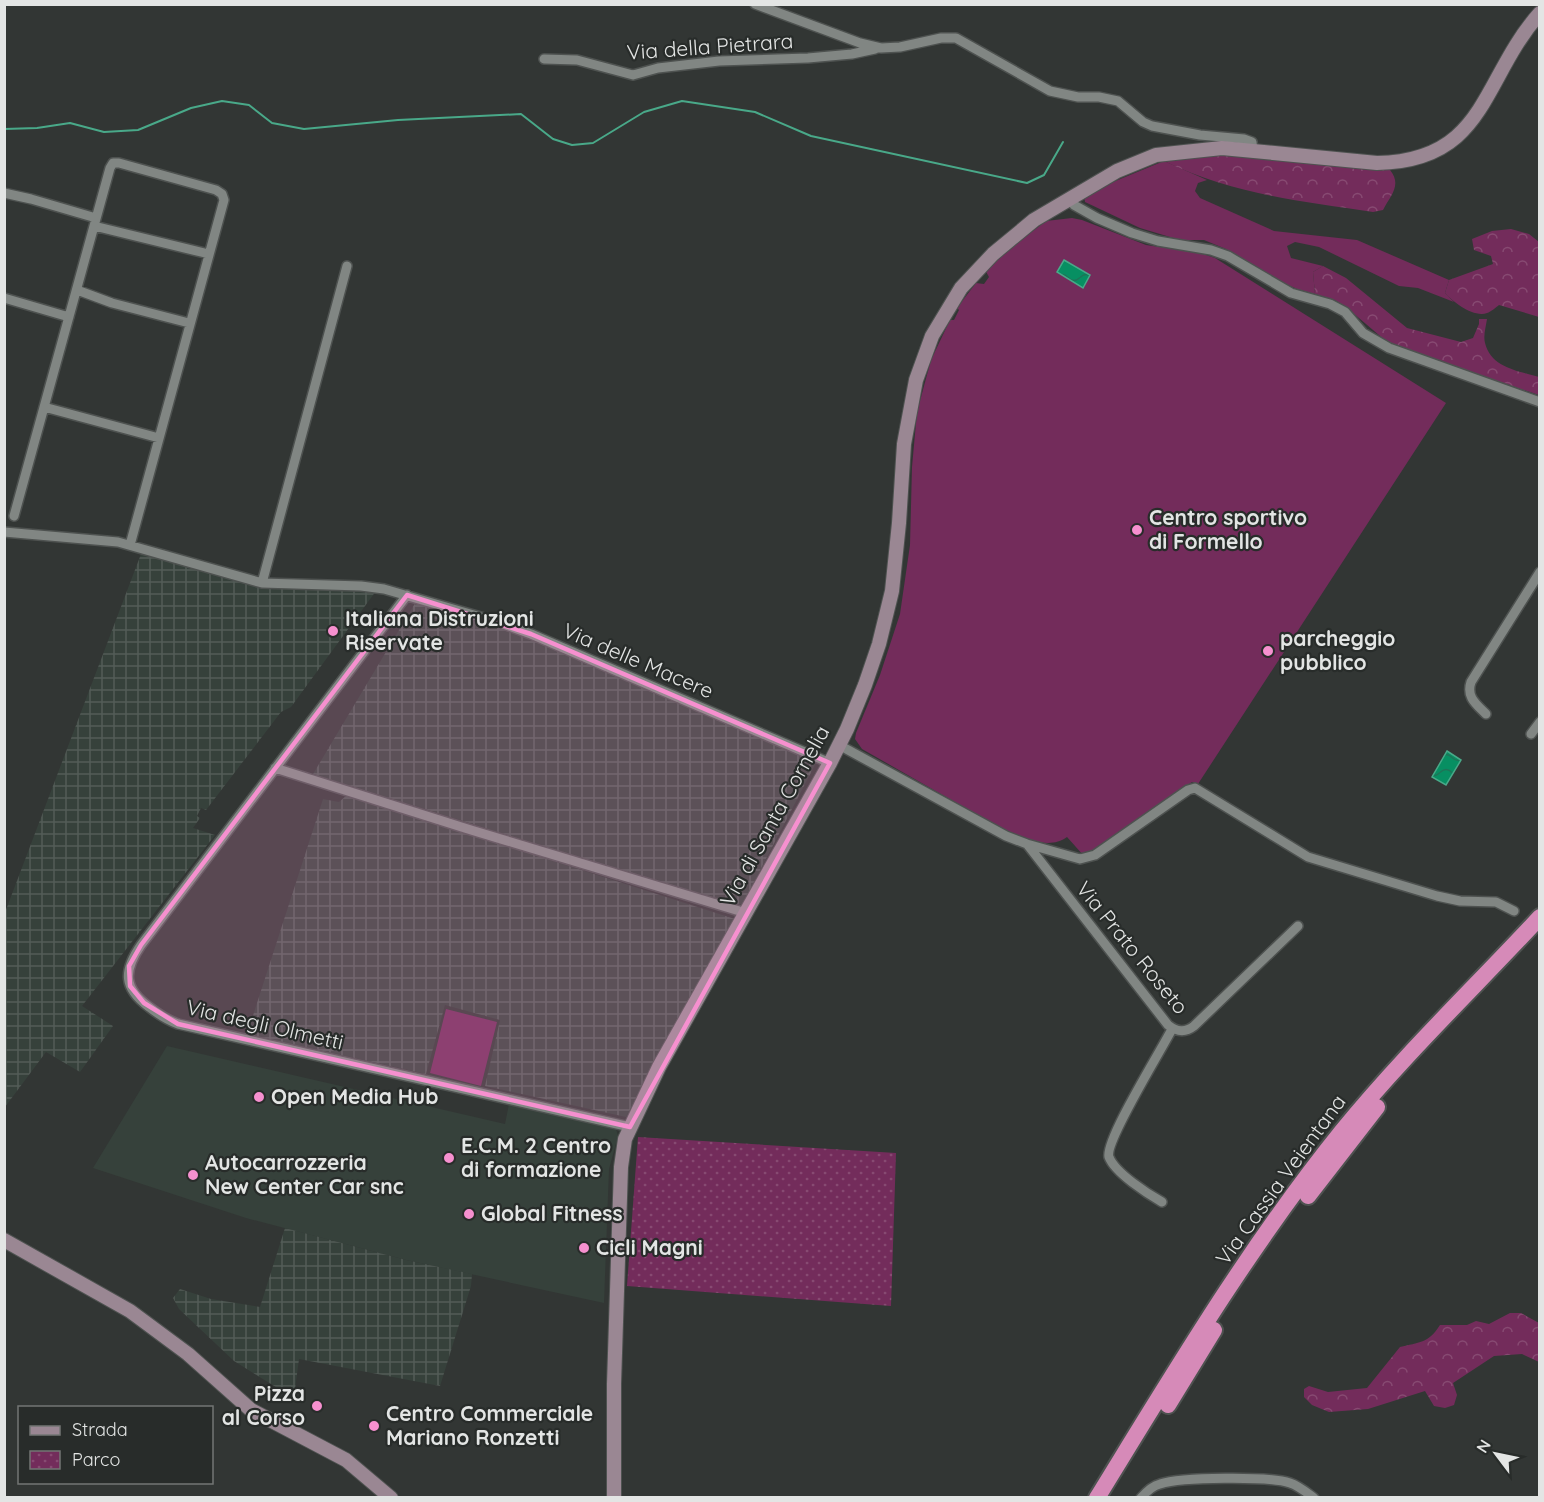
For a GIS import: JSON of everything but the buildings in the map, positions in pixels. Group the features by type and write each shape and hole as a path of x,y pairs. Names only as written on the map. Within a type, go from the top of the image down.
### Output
{"highway":[{"name":"Via Cassia Veientana","path":"1097,1497 1190,1347 1323,1155 1389,1077 1539,917"},
{"name":"Via Cassia Veientana","path":"1110,1497 1214,1331 1319,1180 1372,1113 1428,1050 1539,933"}],"street":[{"path":"755,4 860,43 881,48"},
{"path":"1253,151 1377,163 1402,162 1435,153 1452,142 1473,119 1496,83 1519,38 1539,13"},
{"name":"Via della Pietrara","path":"544,59 577,60 633,75 658,68 719,61 852,54 941,38 956,38 1050,91 1078,97 1109,98 1126,106 1143,122 1152,126 1200,135 1244,139 1252,142 1253,151"},
{"name":"Via di Santa Cornelia","path":"614,1497 614,1384 621,1167 625,1139 659,1067 830,763 865,686 889,607 897,548 908,419 916,380 926,351 946,310 974,273 1034,220 1117,171 1156,155 1203,148 1253,151"},
{"path":"14,516 110,168 114,162 216,190 222,194 223,204 130,545"},
{"path":"4,193 31,199 95,222 209,254"},
{"path":"1070,198 1074,205 1096,218 1132,233 1158,241 1211,250 1228,256 1291,293 1330,304 1345,312 1363,333 1389,348 1539,402"},
{"path":"262,583 347,266"},
{"path":"76,290 112,303 189,323"},
{"path":"4,298 69,317"},
{"path":"44,407 159,438"},
{"name":"Via delle Macere","path":"4,532 112,541 262,583 369,587 407,596 498,622 531,634 830,763"},
{"path":"1486,714 1471,697 1469,691 1471,682 1539,572"},
{"name":"Via degli Olmetti","path":"407,596 133,957 129,968 130,986 138,998 166,1019 182,1025 630,1127"},
{"path":"1531,734 1539,722"},
{"name":"Via Prato Roseto","path":"839,745 1000,832 1026,844 1082,859 1094,856 1188,790 1195,788 1308,857 1437,896 1460,901 1496,902 1514,911"},
{"path":"275,768 746,914"},
{"name":"Via Prato Roseto","path":"1026,844 1172,1029 1185,1031 1194,1026 1298,926"},
{"path":"1162,1202 1114,1166 1109,1150 1121,1121 1172,1029"},
{"path":"4,1240 130,1311 188,1354 252,1410 267,1420 320,1444 341,1457 390,1497"},
{"path":"1141,1497 1157,1485 1171,1482 1264,1479 1290,1483 1314,1497"}],"highlighted area":[{"path":"407,595 531,634 830,763 630,1127 178,1024 144,1003 130,986 129,966 141,945"}],"shaded area":[{"path":"149,553 256,585 376,591 291,707 281,712 206,810 201,808 197,816 200,818 193,828 215,835 82,1006 113,1026 80,1072 46,1052 5,1107 4,915 141,554"},
{"path":"417,600 518,632 816,763 742,905 670,886 313,774"},
{"path":"347,795 735,919 626,1117 485,1086 500,1020 445,1005 426,1074 247,1034 323,799 339,802"},
{"path":"167,1046 505,1124 509,1104 616,1129 618,1136 609,1169 604,1303 406,1260 246,1218 93,1168"},
{"path":"285,1228 406,1260 472,1274 471,1286 440,1386 299,1359 292,1397 234,1361 179,1309 173,1298 180,1289 211,1299 260,1307"}],"green space":[{"path":"1206,154 1278,158 1390,170 1395,185 1383,210 1373,212 1292,200 1240,189 1164,161"},
{"path":"1164,161 1207,180 1198,183 1195,191 1200,198 1274,231 1357,240 1449,280 1445,293 1454,302 1418,288 1399,286 1319,247 1295,242 1287,246 1291,258 1323,266 1313,272 1315,294 1273,278 1226,249 1204,240 1180,240 1140,228 1085,202 1084,194"},
{"name":"Centro sportivo di Formello","path":"1072,218 1146,245 1200,253 1215,258 1446,403 1198,784 1192,782 1084,856 1067,837 1051,843 1042,842 997,826 862,749 855,739 880,675 900,614 910,545 912,467 917,412 931,360 950,320 954,320 959,310 957,308 976,283 984,284 989,277 984,268 1046,221"},
{"path":"1511,229 1529,234 1539,242 1539,317 1499,305 1482,314 1458,305 1445,293 1449,280 1493,264 1491,256 1474,250 1472,239 1492,231"},
{"path":"1323,266 1346,278 1407,328 1461,342 1473,338 1479,319 1487,319 1484,337 1488,351 1499,363 1539,377 1539,395 1393,347 1346,307 1335,300 1315,294 1313,272"},
{"path":"446,1009 497,1022 481,1086 430,1073"},
{"path":"638,1137 896,1153 891,1306 627,1286"},
{"path":"1510,1313 1521,1313 1539,1323 1539,1362 1522,1354 1494,1356 1453,1383 1457,1395 1454,1405 1445,1408 1434,1406 1425,1391 1368,1409 1329,1412 1312,1405 1304,1397 1304,1389 1309,1386 1328,1392 1367,1388 1400,1347 1427,1339 1440,1325 1467,1325 1476,1321 1489,1324"}],"water":[{"path":"1064,260 1090,275 1083,288 1057,272"},
{"path":"1447,751 1461,760 1446,785 1432,777"}],"waterway":[{"path":"4,129 37,128 70,123 104,132 138,130 191,108 222,101 249,105 272,123 304,129 398,120 521,114 553,139 572,145 593,143 644,112 682,101 755,112 811,136 1027,183 1044,175 1063,142"}],"place":[{"name":"Centro sportivo di Formello","path":"1137,530"},
{"name":"Italiana Distruzioni Riservate","path":"333,631"},
{"name":"parcheggio pubblico","path":"1268,651"},
{"name":"Open Media Hub","path":"259,1097"},
{"name":"E.C.M. 2 Centro di formazione","path":"449,1158"},
{"name":"Autocarrozzeria New Center Car snc","path":"193,1175"},
{"name":"Global Fitness","path":"469,1214"},
{"name":"Cicli Magni","path":"584,1248"},
{"name":"Pizza al Corso","path":"317,1406"},
{"name":"Centro Commerciale Mariano Ronzetti","path":"374,1426"}]}
